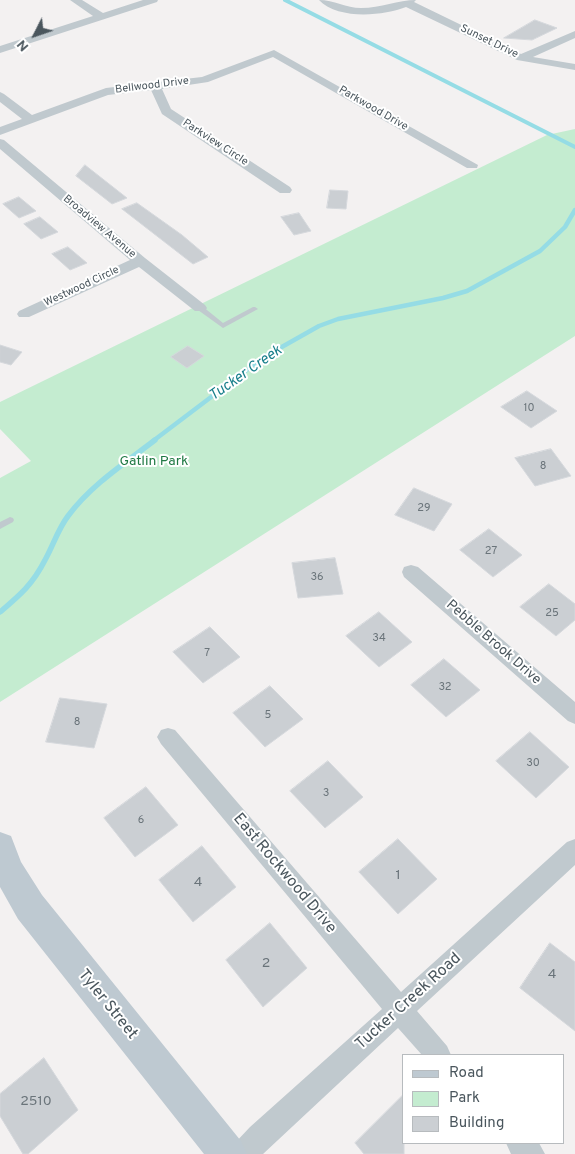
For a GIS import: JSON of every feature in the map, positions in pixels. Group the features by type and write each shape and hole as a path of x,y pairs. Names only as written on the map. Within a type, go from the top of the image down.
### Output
{"street":[{"path":"76,0 102,16"},
{"path":"0,50 153,0"},
{"path":"324,0 347,10 380,10 409,2"},
{"name":"Sunset Drive","path":"409,2 521,58 575,67"},
{"path":"521,58 575,34"},
{"name":"Bellwood Drive","path":"30,119 106,92 204,80 274,53"},
{"name":"Parkwood Drive","path":"274,53 472,166"},
{"name":"Parkview Circle","path":"156,87 166,111 286,190"},
{"path":"0,96 30,119"},
{"path":"0,131 30,119"},
{"name":"Broadview Avenue","path":"0,143 140,261 200,308"},
{"name":"Westwood Circle","path":"24,314 140,261"},
{"name":"Pebble Brook Drive","path":"411,572 575,714"},
{"name":"East Rockwood Drive","path":"168,737 437,1054"},
{"name":"Tyler Street","path":"0,847 8,870 30,907 228,1154"},
{"name":"Tucker Creek Road","path":"244,1154 575,850"},
{"path":"520,1144 531,1154"}],"lane":[{"path":"200,308 223,326 255,309"},
{"path":"0,526 10,520"}],"green space":[{"name":"Gatlin Park","path":"575,129 575,336 0,702 0,478 31,461 0,429 0,402 547,135"}],"building":[{"path":"535,20 557,28 532,40 504,38"},
{"path":"85,165 127,198 112,204 76,176"},
{"path":"330,190 348,191 346,209 327,208"},
{"path":"19,197 36,211 19,218 3,204"},
{"path":"137,203 182,235 208,257 193,264 122,209"},
{"path":"299,213 311,231 294,235 281,217"},
{"path":"40,217 58,232 41,239 24,224"},
{"path":"68,247 87,263 70,270 52,254"},
{"path":"0,345 22,352 11,365 0,362"},
{"path":"188,346 204,356 187,368 171,357"},
{"path":"527,391 557,411 531,428 501,407"},
{"path":"551,449 571,476 535,486 515,458"},
{"path":"414,488 452,504 434,531 395,515"},
{"path":"489,529 522,555 493,577 460,550"},
{"path":"335,558 343,594 298,598 292,563"},
{"path":"549,584 575,604 575,620 556,636 520,607"},
{"path":"379,612 412,642 379,667 346,636"},
{"path":"210,627 240,657 203,683 173,652"},
{"path":"444,659 480,690 446,717 411,685"},
{"path":"270,686 303,719 265,747 233,713"},
{"path":"60,698 107,704 94,748 46,742"},
{"path":"530,732 569,767 536,798 496,761"},
{"path":"328,761 363,797 325,828 290,791"},
{"path":"146,787 178,825 135,857 104,818"},
{"path":"398,839 437,879 398,914 359,872"},
{"path":"202,846 236,887 193,922 159,880"},
{"path":"270,923 307,968 263,1007 226,960"},
{"path":"550,943 575,962 575,1031 520,988"},
{"path":"44,1058 78,1110 28,1154 23,1154 0,1116 0,1094"},
{"path":"402,1096 402,1144 404,1144 404,1154 364,1154 355,1143"}],"waterway":[{"path":"285,0 575,147"},
{"name":"Tucker Creek","path":"153,441 264,357 319,326 338,319 443,298 467,291 540,251 565,227 575,210"},
{"name":"Tucker Creek","path":"0,612 31,583 48,555 61,526 77,505 109,475 155,440"}]}
